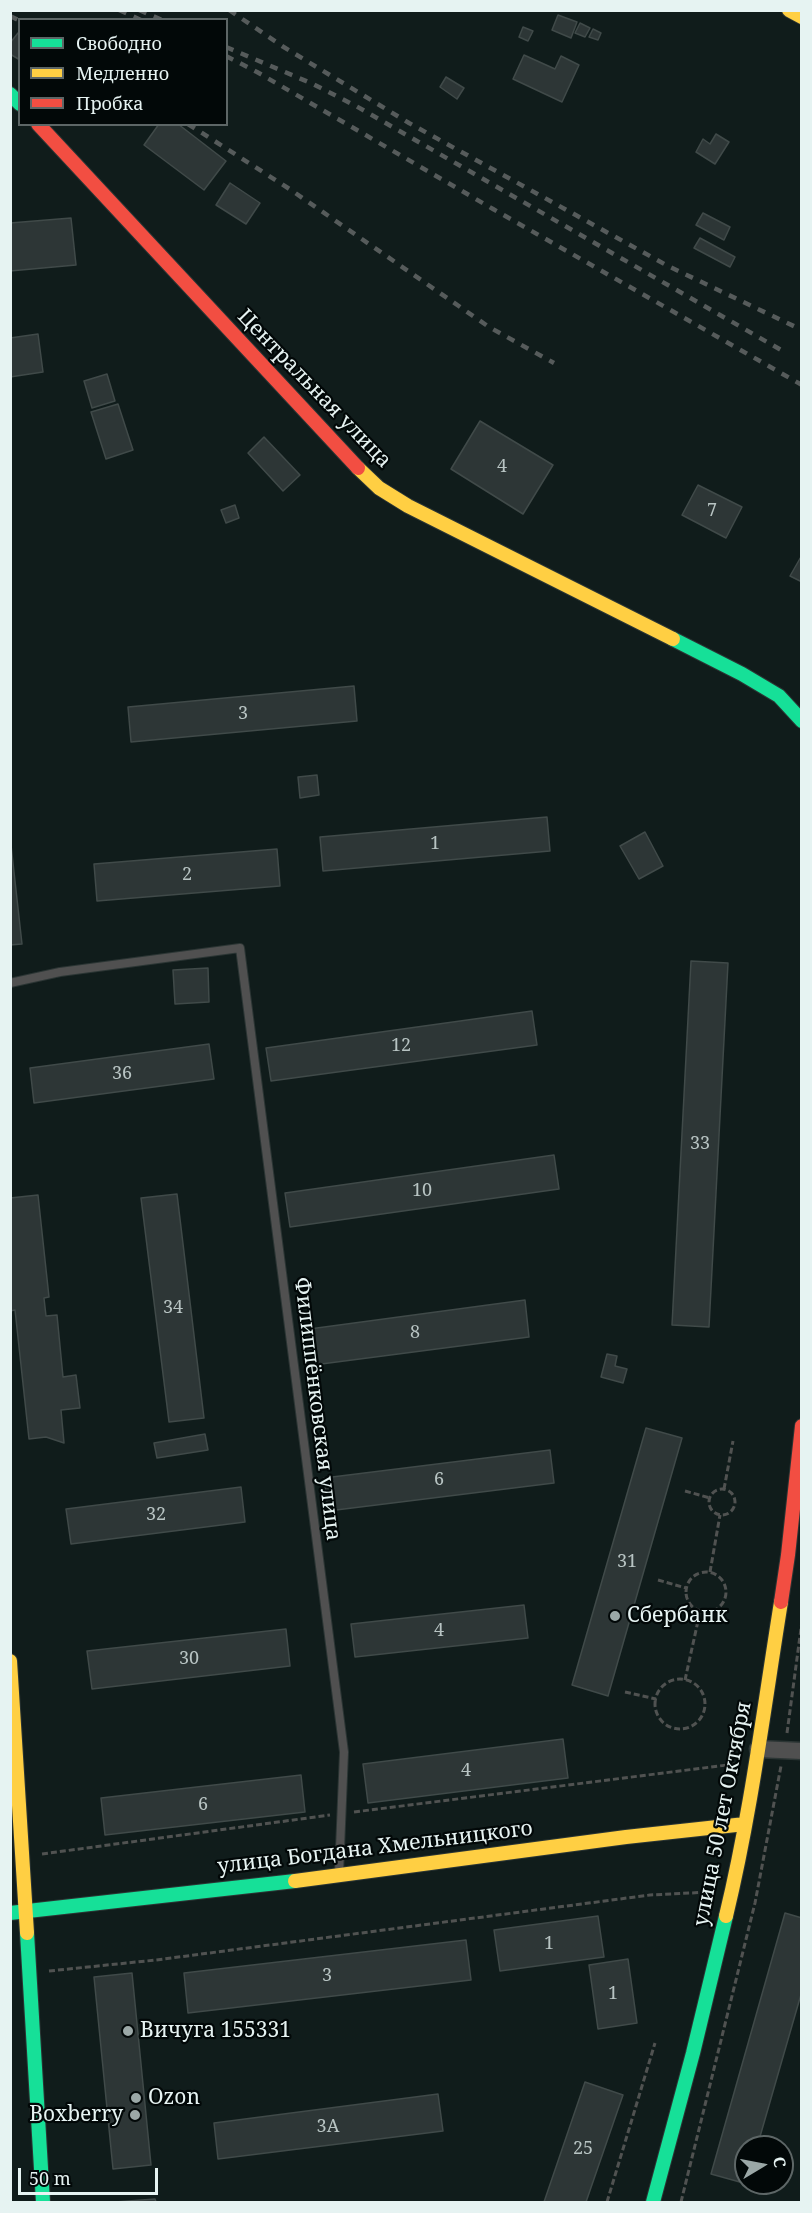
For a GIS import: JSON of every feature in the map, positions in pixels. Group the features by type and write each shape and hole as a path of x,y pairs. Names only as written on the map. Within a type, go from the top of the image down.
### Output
{"main road":[{"path":"789,10 801,17"},
{"name":"Центральная улица","path":"40,126 345,455 379,488 408,506 742,674 779,696 801,718"},
{"name":"улица 50 лет Октября","path":"653,2202 693,2053 745,1824 788,1555 801,1447 801,1426"},
{"path":"10,1661 24,1856 25,1912 43,2202"},
{"name":"улица Богдана Хмельницкого","path":"10,1913 339,1876 626,1837 745,1824"}],"street":[{"path":"757,1755 801,1751"}],"lane":[{"name":"Филиппёнковская улица","path":"10,984 60,972 240,948 344,1752 339,1876"}],"path":[{"path":"724,1489 733,1440"},
{"path":"724,1489 731,1493 735,1504 728,1514 720,1515 710,1507 710,1498 715,1491 724,1489"},
{"path":"685,1491 710,1498"},
{"path":"710,1572 720,1515"},
{"path":"710,1572 716,1574 725,1584 726,1597 723,1603 713,1611 700,1612 689,1604 686,1598 686,1588 696,1574 710,1572"},
{"path":"658,1580 686,1588"},
{"path":"685,1680 700,1612"},
{"path":"685,1680 699,1689 703,1696 703,1712 693,1725 677,1729 662,1722 655,1707 656,1699 658,1692 670,1682 685,1680"},
{"path":"625,1692 656,1699"},
{"path":"24,1856 757,1755"},
{"path":"29,1973 156,1960 650,1895 700,1891 731,1893 756,1899"},
{"path":"607,2202 656,2043"}],"building":[{"path":"558,15 577,22 571,38 552,30"},
{"path":"580,23 590,28 585,37 575,33"},
{"path":"523,27 533,31 528,41 519,37"},
{"path":"593,29 601,33 598,40 589,37"},
{"path":"18,33 18,59 10,54 10,43"},
{"path":"524,55 555,69 561,56 579,65 562,102 513,79"},
{"path":"446,77 464,88 457,99 440,87"},
{"path":"158,126 181,126 226,161 204,190 144,145"},
{"path":"716,134 729,142 715,164 696,152 703,139 710,144"},
{"path":"230,183 260,203 246,224 216,205"},
{"path":"703,213 730,227 724,240 696,225"},
{"path":"71,218 76,265 10,271 10,223"},
{"path":"700,238 735,257 730,267 694,248"},
{"path":"38,334 43,372 10,377 10,338"},
{"path":"107,374 115,401 92,408 84,381"},
{"path":"118,404 133,450 106,459 91,412"},
{"path":"480,421 553,465 523,514 451,469"},
{"path":"264,437 300,475 283,491 248,453"},
{"path":"698,485 742,507 726,538 682,515"},
{"path":"235,505 239,518 226,523 221,510"},
{"path":"802,555 802,582 790,576"},
{"path":"354,686 357,721 131,742 128,707"},
{"path":"317,775 319,795 300,798 298,777"},
{"path":"547,817 550,851 323,871 320,837"},
{"path":"645,832 663,866 639,879 620,846"},
{"path":"10,836 22,944 10,945"},
{"path":"277,849 280,886 97,901 94,864"},
{"path":"691,961 728,963 709,1327 672,1325"},
{"path":"208,968 209,1002 175,1004 173,970"},
{"path":"532,1011 537,1045 271,1081 266,1048"},
{"path":"209,1044 214,1079 34,1103 30,1068"},
{"path":"554,1155 559,1189 290,1227 285,1193"},
{"path":"177,1194 204,1418 169,1422 141,1198"},
{"path":"38,1195 49,1297 44,1298 46,1316 57,1315 63,1377 76,1375 80,1408 61,1410 64,1443 46,1437 29,1439 15,1310 10,1311 10,1198"},
{"path":"525,1300 529,1337 306,1366 302,1330"},
{"path":"607,1354 617,1356 615,1366 627,1369 623,1383 601,1377"},
{"path":"646,1428 682,1438 608,1696 572,1685"},
{"path":"205,1434 208,1450 157,1458 154,1443"},
{"path":"550,1450 554,1483 328,1511 324,1478"},
{"path":"241,1487 245,1522 71,1544 66,1509"},
{"path":"524,1605 528,1638 355,1657 351,1624"},
{"path":"286,1629 290,1666 92,1689 87,1651"},
{"path":"563,1739 568,1778 368,1803 363,1764"},
{"path":"301,1775 305,1812 105,1835 101,1798"},
{"path":"785,1913 802,1918 802,1991 760,2135 734,2135 734,2180 711,2174"},
{"path":"598,1916 604,1957 500,1971 494,1930"},
{"path":"466,1940 471,1980 188,2013 184,1973"},
{"path":"628,1959 637,2023 598,2029 589,1965"},
{"path":"132,1973 151,2165 113,2169 94,1977"},
{"path":"585,2082 623,2095 586,2202 544,2202"},
{"path":"438,2094 443,2131 218,2159 214,2123"},
{"path":"155,2199 156,2202 115,2202"}],"railway":[{"path":"119,10 137,18"},
{"path":"139,10 157,18"},
{"path":"229,10 282,46 409,123 668,266 802,330"},
{"path":"10,16 18,20"},
{"path":"228,48 313,84 356,106 781,350"},
{"path":"228,57 802,385"},
{"path":"191,126 291,190 489,327 554,363"}],"traffic: fast":[{"path":"10,94 18,102"},
{"path":"673,639 742,674 779,696 802,721"},
{"path":"10,1913 295,1881"},
{"path":"653,2202 693,2053 726,1916"},
{"path":"27,1933 43,2202"}],"traffic: slow":[{"path":"789,10 802,17"},
{"path":"358,468 379,488 408,506 673,639"},
{"path":"726,1916 750,1799 781,1602"},
{"path":"10,1661 27,1933"},
{"path":"295,1881 626,1837 745,1824"}],"traffic: jam":[{"path":"40,126 358,468"},
{"path":"781,1602 802,1426"}],"place":[{"name":"Сбербанк","path":"615,1616"},
{"name":"Вичуга 155331","path":"128,2031"},
{"name":"Ozon","path":"136,2098"},
{"name":"Boxberry","path":"135,2115"}]}
